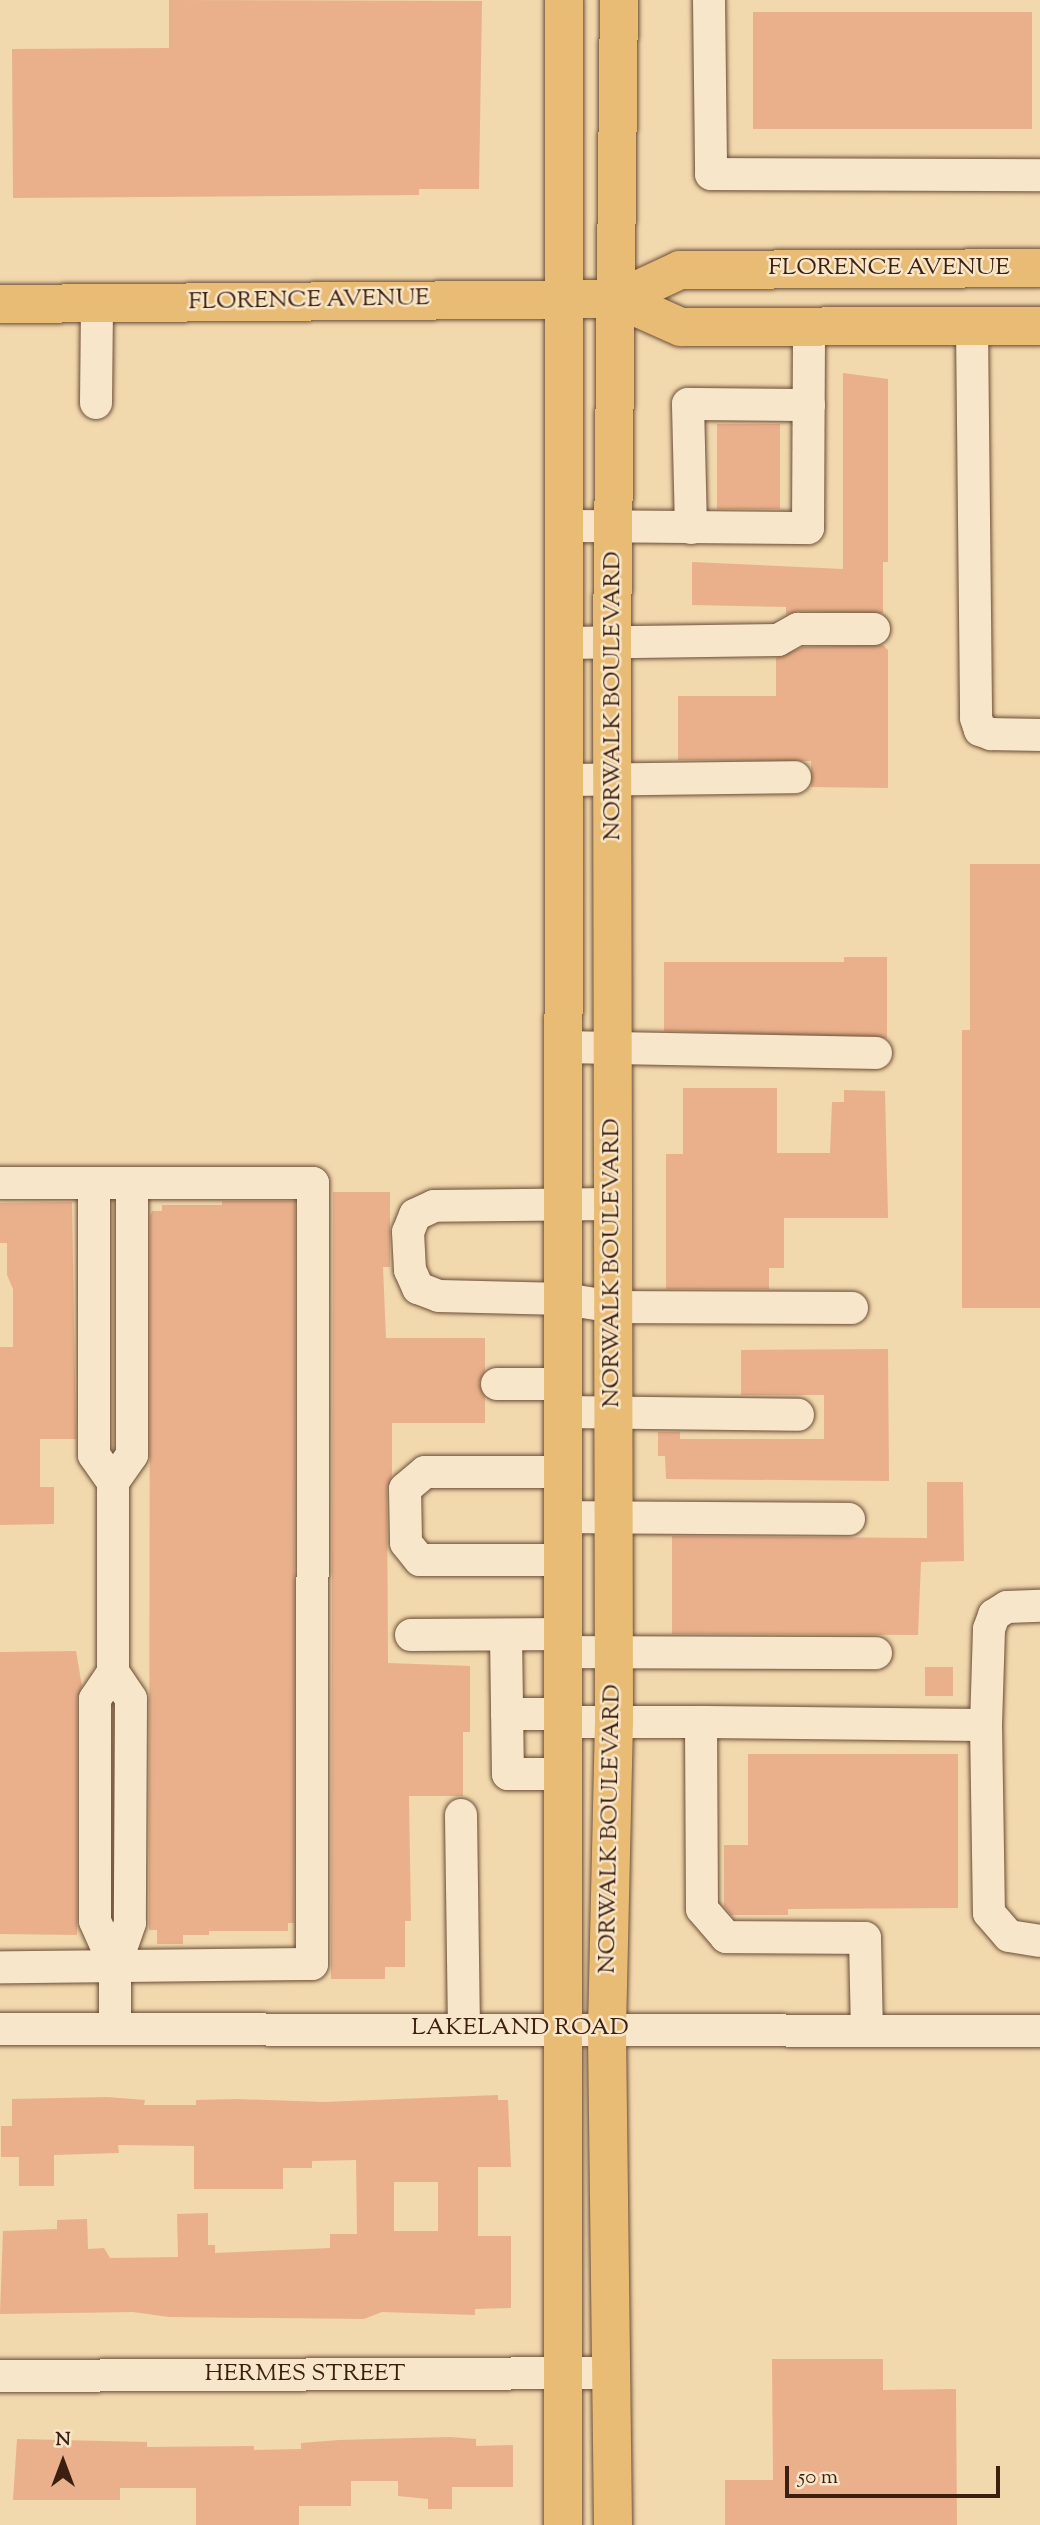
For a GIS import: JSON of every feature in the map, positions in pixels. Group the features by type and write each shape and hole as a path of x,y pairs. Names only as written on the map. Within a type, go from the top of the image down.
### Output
{"main road":[{"name":"NORWALK BOULEVARD","path":"563,2525 561,2028 565,1204 564,0"},
{"name":"NORWALK BOULEVARD","path":"613,2525 607,2029 614,1721 612,642 618,299 619,0"},
{"name":"FLORENCE AVENUE","path":"618,299 680,270 1040,268"},
{"name":"FLORENCE AVENUE","path":"0,304 618,299 681,327 1040,326"}],"street":[{"path":"709,0 711,174 1040,175"},
{"path":"96,402 97,303"},
{"path":"972,326 976,718 980,730 991,734 1040,735"},
{"path":"565,526 808,528 809,327"},
{"path":"691,528 688,404 809,405"},
{"path":"565,643 778,640 797,629 874,629"},
{"path":"565,780 795,777"},
{"path":"565,1047 876,1053"},
{"path":"0,1183 313,1183 312,1964 0,1967"},
{"path":"94,1183 94,1455 113,1482 113,1672 131,1699 130,1923 115,1966 115,2028"},
{"path":"113,1482 132,1455 132,1183"},
{"path":"613,1204 434,1206 415,1215 408,1232 410,1270 418,1288 439,1296 564,1299 614,1307 852,1308"},
{"path":"497,1384 564,1398 614,1415 797,1415"},
{"path":"564,1472 425,1472 405,1489 406,1543 421,1560 564,1560"},
{"path":"564,1517 614,1520 849,1519"},
{"path":"1040,1606 1007,1607 994,1615 989,1629 986,1725 989,1913 1009,1937 1040,1941"},
{"path":"411,1635 506,1635 614,1650 876,1653"},
{"path":"506,1635 508,1774 564,1774"},
{"path":"507,1714 701,1723 986,1725"},
{"path":"701,1723 702,1909 726,1937 865,1938 867,2031"},
{"path":"461,1815 464,2028"},
{"name":"LAKELAND ROAD","path":"0,2029 1040,2031"},
{"name":"HERMES STREET","path":"0,2376 611,2373"}],"building":[{"path":"169,0 482,1 479,189 419,189 419,195 13,198 12,49 169,48"},
{"path":"753,12 1032,12 1032,129 753,129"},
{"path":"843,373 888,379 888,562 883,562 883,613 798,611 786,615 786,607 692,605 692,562 843,569"},
{"path":"717,424 780,424 780,509 717,509"},
{"path":"883,645 888,650 888,788 811,787 811,761 678,760 678,696 776,696 776,658 803,647"},
{"path":"970,864 1040,864 1040,1308 962,1308 962,1030 970,1030"},
{"path":"844,957 887,957 887,1038 664,1031 664,962 844,962"},
{"path":"683,1088 777,1088 777,1153 830,1153 832,1102 844,1102 844,1090 885,1091 888,1218 784,1218 784,1268 769,1268 769,1289 666,1289 666,1154 683,1154"},
{"path":"333,1192 390,1192 390,1267 383,1267 386,1338 485,1338 485,1371 479,1383 485,1397 485,1423 392,1423 392,1476 387,1489 388,1663 470,1666 470,1732 463,1732 463,1796 409,1796 411,1921 405,1921 405,1967 385,1967 385,1979 331,1979"},
{"path":"222,1201 295,1201 294,1923 288,1923 288,1931 209,1931 209,1935 183,1935 183,1944 157,1944 157,1930 149,1930 150,1216 152,1211 162,1211 162,1205 222,1205"},
{"path":"72,1202 76,1439 40,1439 40,1487 54,1487 54,1524 0,1525 0,1347 13,1347 13,1289 7,1275 7,1243 0,1243 0,1203"},
{"path":"888,1349 889,1481 666,1479 665,1456 658,1456 658,1432 680,1432 680,1439 824,1439 824,1395 741,1395 741,1350"},
{"path":"927,1482 963,1482 964,1561 921,1562 918,1635 672,1634 672,1536 927,1538"},
{"path":"76,1651 82,1686 77,1699 77,1935 0,1934 0,1652"},
{"path":"925,1667 953,1667 953,1696 925,1696"},
{"path":"748,1754 958,1754 958,1908 788,1909 788,1915 731,1915 724,1906 724,1845 748,1845"},
{"path":"498,2095 498,2100 508,2100 511,2167 478,2167 478,2236 511,2236 511,2308 475,2309 475,2315 382,2312 364,2319 169,2317 133,2312 0,2314 3,2231 57,2229 57,2220 87,2219 88,2249 104,2248 110,2258 178,2257 177,2214 208,2213 208,2245 215,2245 215,2253 330,2248 330,2234 357,2234 356,2160 312,2161 312,2168 283,2168 283,2189 194,2189 194,2146 118,2145 119,2153 54,2155 54,2186 19,2186 19,2157 1,2157 1,2126 12,2126 12,2099 107,2097 145,2100 144,2105 196,2105 196,2100 237,2099 324,2102","holes":["394,2182 438,2182 438,2231 394,2231"]},
{"path":"772,2359 883,2359 883,2390 956,2389 957,2525 725,2525 725,2480 773,2480"},
{"path":"450,2437 476,2439 476,2446 513,2445 513,2487 452,2487 452,2509 428,2509 428,2499 398,2496 398,2481 351,2481 351,2506 299,2506 299,2525 196,2525 196,2488 120,2488 120,2500 13,2500 17,2439 147,2442 147,2447 254,2446 254,2450 301,2449 301,2443 339,2440"}]}
